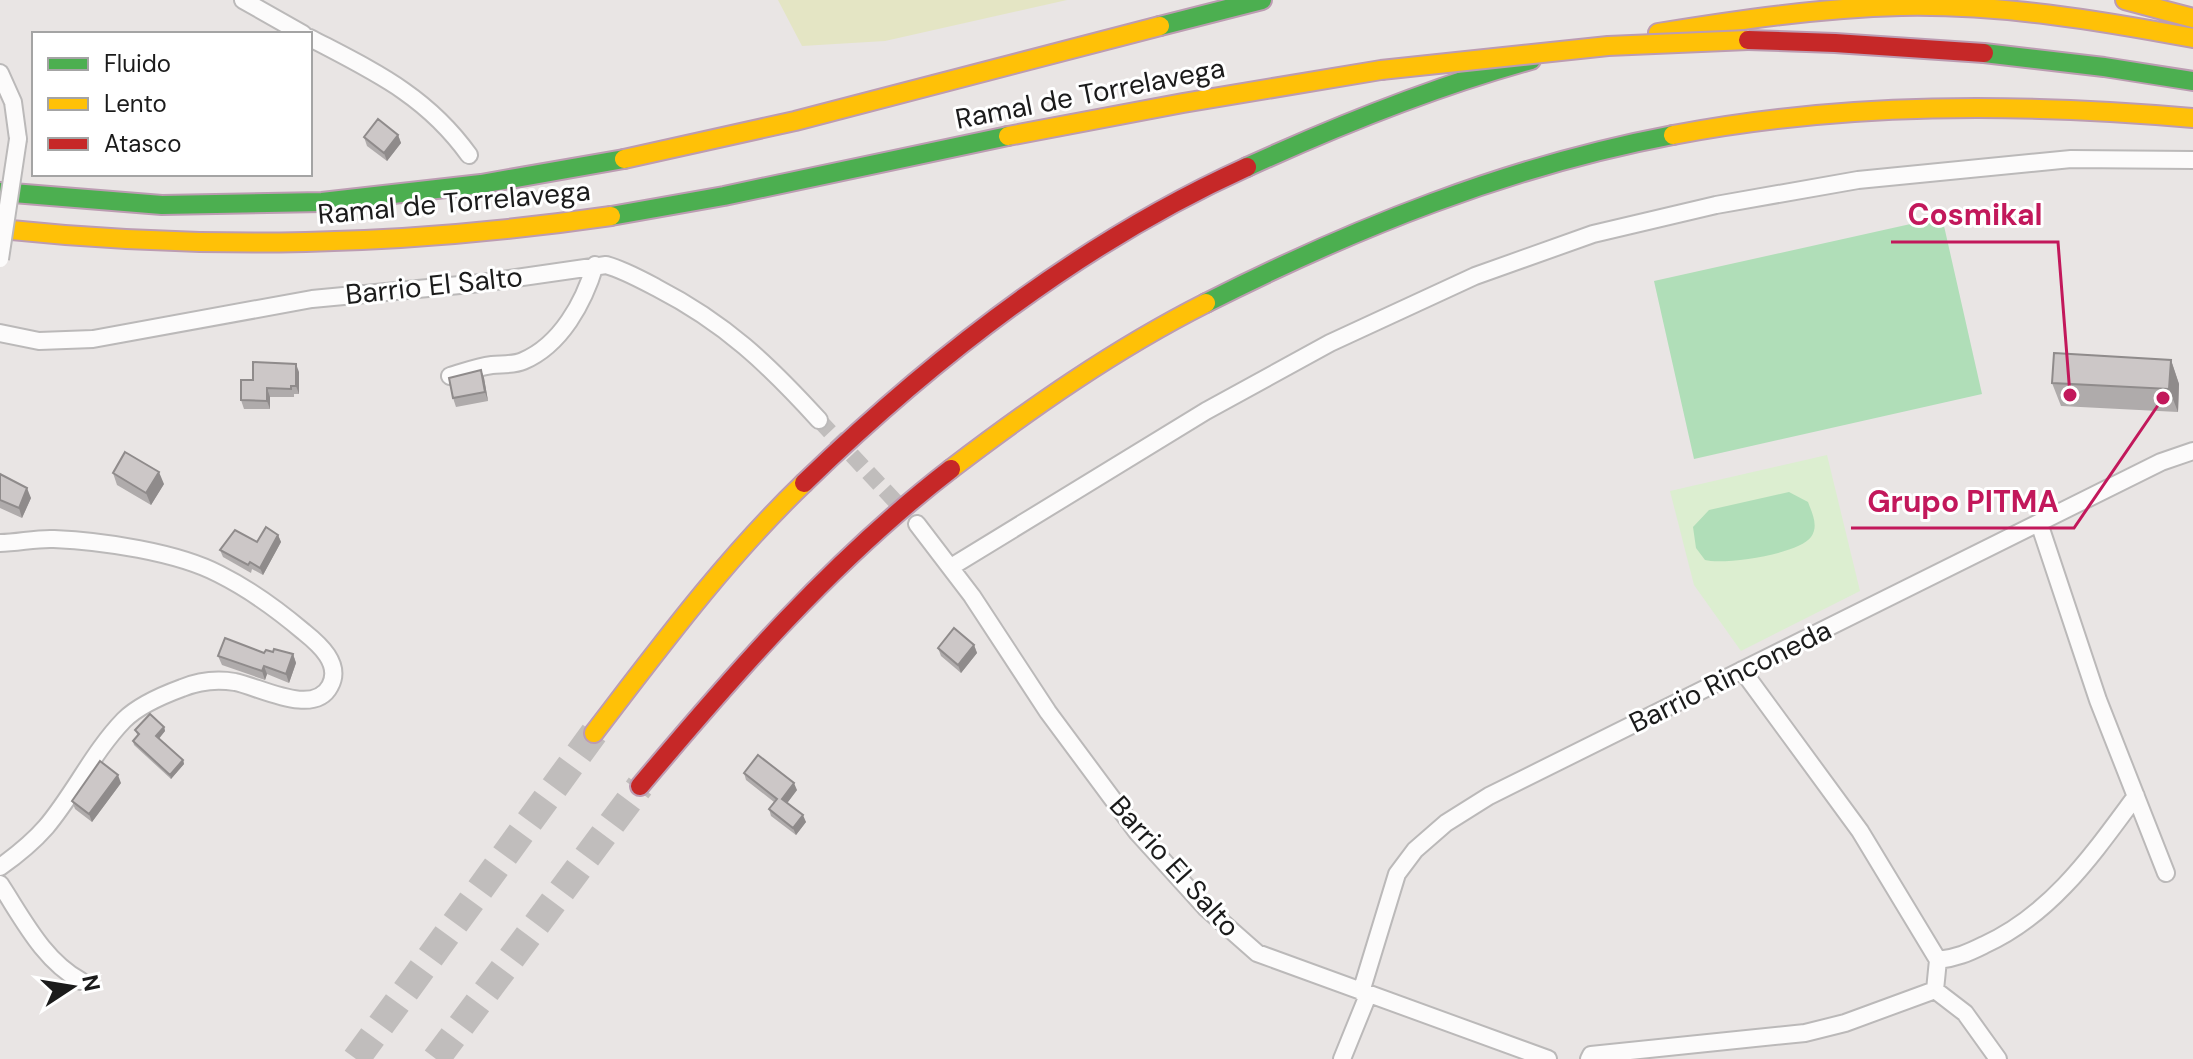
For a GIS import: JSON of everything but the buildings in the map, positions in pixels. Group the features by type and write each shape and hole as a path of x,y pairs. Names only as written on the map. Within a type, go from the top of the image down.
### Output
{"highway":[{"name":"Ramal de Torrelavega","path":"0,192 106,204 231,208 347,201 520,179 623,161 778,125 1262,0"},
{"path":"2125,0 2193,18"},
{"path":"594,733 689,612 780,506 916,379 1014,302 1069,264 1148,217 1304,140 1379,110 1514,64 1628,38 1783,15 1903,6 1986,9 2111,23 2193,38"},
{"name":"Ramal de Torrelavega","path":"0,229 133,242 219,245 317,244 511,229 687,203 1140,110 1381,70 1527,53 1684,42 1806,41 1984,53 2193,81"},
{"path":"640,786 708,704 772,634 883,527 987,441 1086,371 1163,325 1213,297 1331,243 1448,197 1540,166 1640,141 1711,128 1819,114 1941,106 2066,108 2193,118"}],"street":[{"path":"243,0 299,32"},
{"path":"312,39 394,82 449,129 469,155"},
{"path":"0,73 13,102 18,139 0,259"},
{"path":"951,567 1206,411 1330,343 1475,276 1579,238 1690,211 1858,180 2071,159 2193,160"},
{"path":"450,376 477,367 521,362 538,352 558,334 576,311 587,292 595,265"},
{"name":"Barrio El Salto","path":"0,333 39,341 93,339 312,299 481,283 595,265 620,269 716,323 776,372 819,420"},
{"name":"Barrio Rinconeda","path":"1342,1059 1397,874 1415,850 1446,823 1489,796 1742,670 2161,462 2193,451"},
{"path":"2039,523 2098,700 2166,873"},
{"name":"Barrio El Salto","path":"917,524 951,567 1048,712 1137,832 1206,908 1257,953 1548,1059"},
{"path":"0,543 70,540 131,548 195,563 246,589 296,625 318,643 330,659 333,672 331,685 323,696 310,700 291,699 256,687 216,680 194,683 147,705 125,719 47,826 22,852 0,867"},
{"path":"1742,670 1860,831 1938,960 1935,990"},
{"path":"1938,960 1956,958 2008,934 2047,905 2083,867 2136,796"},
{"path":"0,884 42,949 61,970 81,981"},
{"path":"1589,1059 1591,1055 1805,1033 1845,1023 1935,990"},
{"path":"1935,990 1965,1013 1998,1059"}],"green space":[{"path":"778,0 1067,0 885,41 802,46"},
{"path":"1942,217 1982,394 1694,459 1654,281"},
{"path":"1827,455 1860,591 1741,651 1694,585 1670,491"},
{"path":"1789,492 1808,502 1813,515 1813,533 1804,543 1761,557 1728,561 1705,560 1696,548 1693,527 1709,510"}],"tunnel":[{"path":"819,420 908,515"},
{"path":"356,1059 594,733"},
{"path":"436,1059 640,786"}],"traffic: fast":[{"path":"1160,26 1262,0"},
{"path":"1984,53 2193,81"},
{"path":"1247,167 1387,108 1531,60"},
{"path":"1206,303 1318,249 1434,202 1552,164 1673,135"},
{"path":"611,216 724,196 1008,136"},
{"path":"0,192 162,205 322,202 481,184 624,159"}],"traffic: slow":[{"path":"2125,0 2193,18"},
{"path":"1658,33 1810,12 1938,6 2048,14 2193,38"},
{"path":"624,159 795,121 1160,26"},
{"path":"1381,70 1608,46 1748,40"},
{"path":"1008,136 1381,70"},
{"path":"1673,135 1802,116 1932,108 2063,110 2193,118"},
{"path":"0,229 154,240 306,242 457,234 611,216"},
{"path":"951,469 1074,380 1206,303"},
{"path":"594,733 720,573 804,483"}],"traffic: jam":[{"path":"1748,40 1984,53"},
{"path":"804,483 905,391 1012,306 1126,230 1247,167"},
{"path":"640,786 749,660 826,579 951,469"}],"place":[{"name":"Cosmikal","path":"2070,395"},
{"name":"Grupo PITMA","path":"2163,398"}]}
